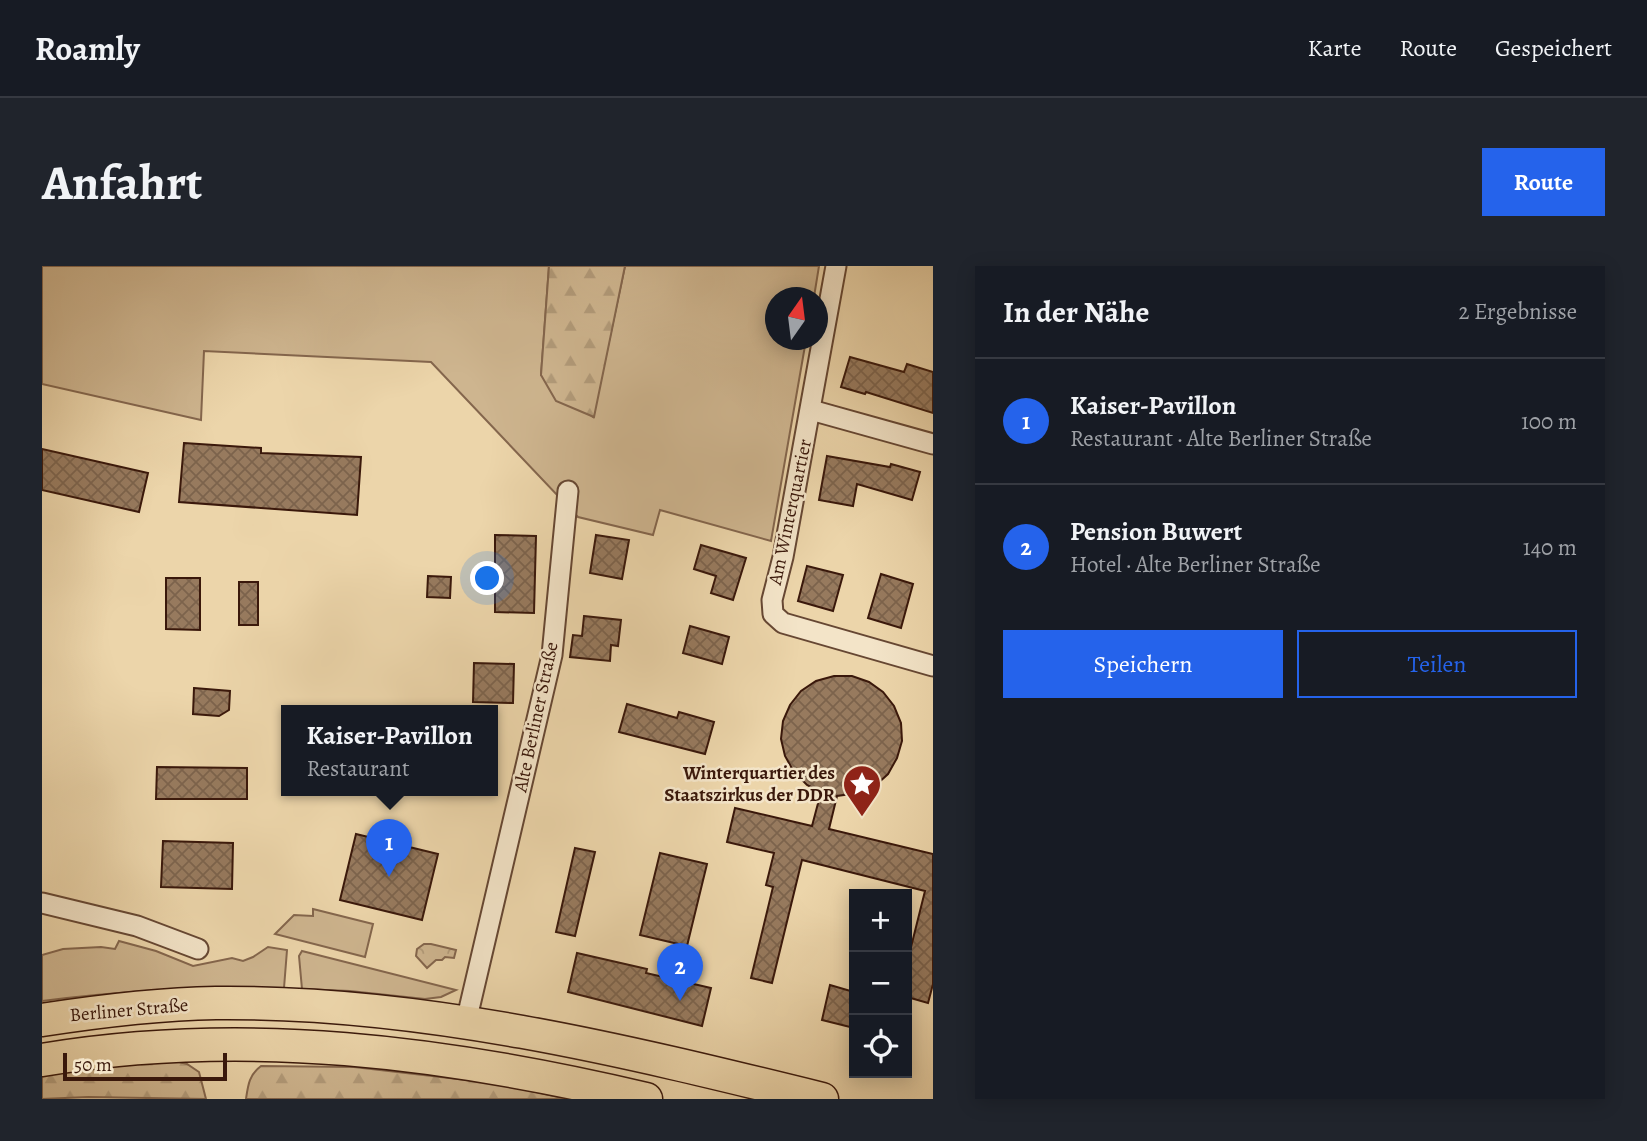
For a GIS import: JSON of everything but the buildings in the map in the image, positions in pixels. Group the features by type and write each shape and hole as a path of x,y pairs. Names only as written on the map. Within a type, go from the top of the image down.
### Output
{"main road":[{"name":"Berliner Straße","path":"42,1020 99,1011 216,1003 374,1010 466,1021"},
{"path":"466,1021 543,1034 658,1059 822,1099"},
{"name":"Berliner Straße","path":"42,1060 115,1050 222,1044 361,1049 442,1059 587,1085 646,1099"}],"street":[{"name":"Am Winterquartier","path":"836,266 783,557 772,600 773,614 783,622 933,666"},
{"path":"811,410 933,444"},
{"name":"Alte Berliner Straße","path":"466,1021 552,655 568,491"},
{"path":"42,903 137,926 198,949"}],"green space":[{"path":"42,266 549,266 541,375 593,417 625,266 819,266 816,287 765,287 765,350 804,350 771,541 660,510 653,535 578,517 431,362 204,351 201,420 42,384"},
{"path":"549,266 625,266 594,417 556,401 541,375"},
{"path":"313,909 373,924 365,957 275,934 294,915 313,916"},
{"path":"119,941 156,951 193,966 232,958 243,961 268,947 287,950 284,988 163,990 42,1001 42,955 63,949 115,949"},
{"path":"424,944 456,950 454,958 436,960 427,968 416,956 417,949"},
{"path":"302,951 456,990 441,997 425,999 302,989 299,956"},
{"path":"171,1060 187,1064 199,1072 206,1099 42,1099 42,1075"},
{"path":"261,1066 354,1067 501,1084 567,1099 246,1099 248,1085"}],"place":[{"name":"Winterquartier des Staatszirkus der DDR","path":"862,818"},
{"name":"Kaiser-Pavillon","path":"389,877"},
{"name":"Pension Buwert","path":"680,1001"}]}
